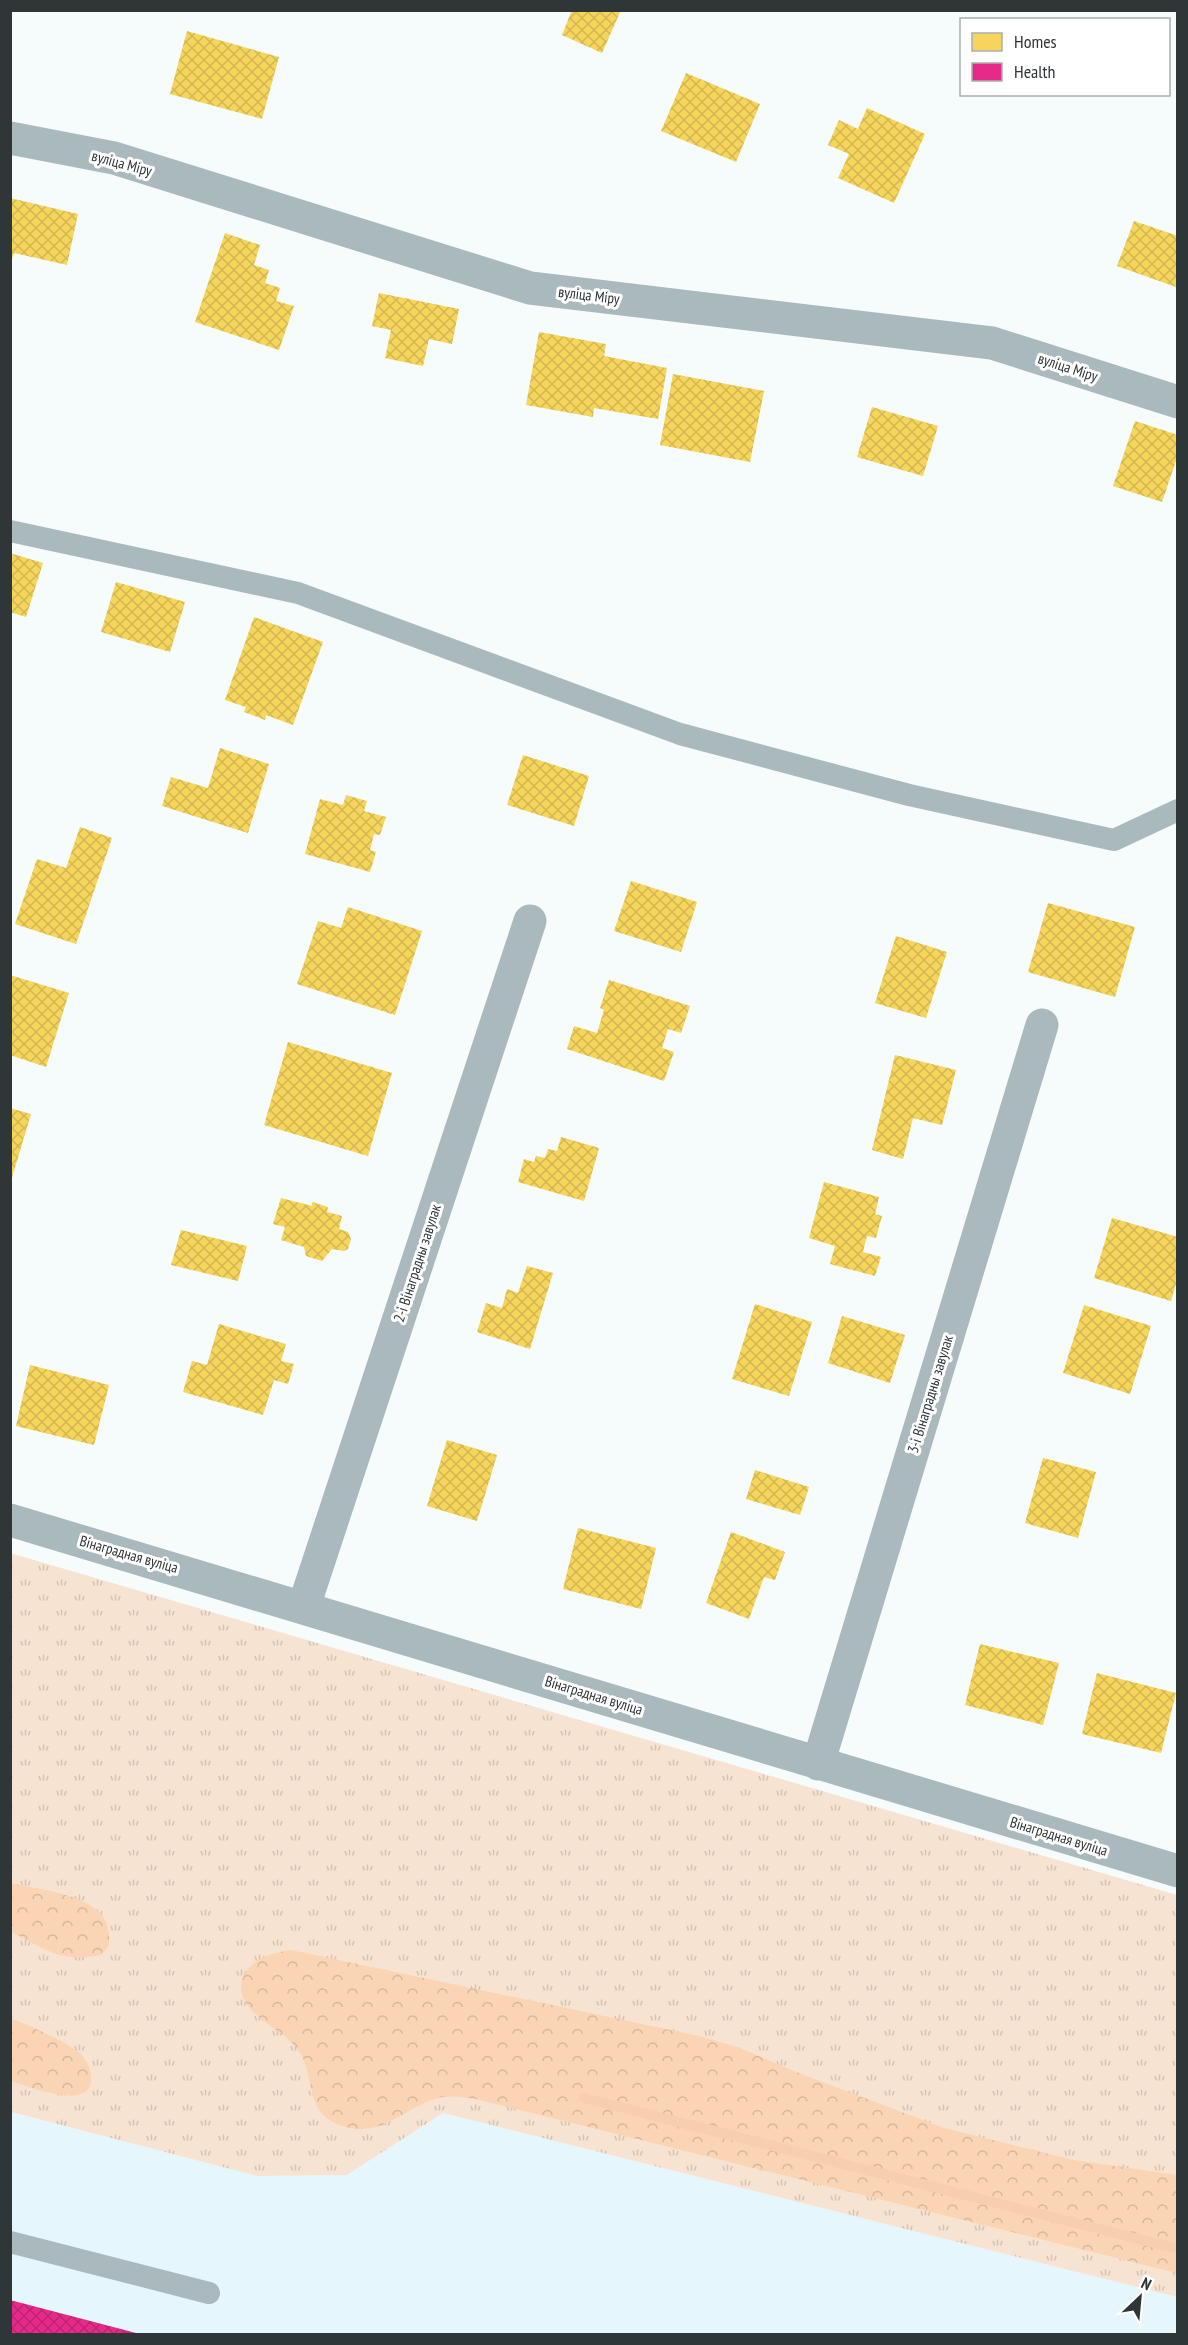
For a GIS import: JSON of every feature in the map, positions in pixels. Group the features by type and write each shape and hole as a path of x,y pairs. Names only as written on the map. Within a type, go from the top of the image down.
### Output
{"street":[{"name":"вуліца Міру","path":"10,138 114,158 530,288 992,343 1178,402"},
{"name":"2-і Вінаградны завулак","path":"304,1606 530,921"},
{"name":"3-і Вінаградны завулак","path":"818,1764 1042,1025"},
{"name":"Вінаградная вуліца","path":"10,1520 304,1606 818,1764 1178,1871"}],"lane":[{"path":"10,531 298,593 680,734 909,795 1114,840 1178,810"},
{"path":"10,2242 209,2293"}],"shaded area":[{"path":"10,2112 257,2176 347,2175 443,2113 1177,2297 1177,2334 11,2334"}],"green space":[{"path":"10,1553 1177,1895 1177,2297 443,2113 347,2175 257,2176 11,2112"},
{"path":"10,1883 70,1896 85,1903 106,1921 109,1934 108,1947 101,1955 64,1956 44,1949 11,1932"},
{"path":"291,1950 699,2036 740,2048 801,2074 944,2128 1074,2160 1177,2175 1177,2273 480,2100 458,2097 441,2098 424,2103 382,2125 359,2129 346,2127 333,2122 318,2108 307,2069 296,2047 262,2020 244,2000 241,1988 248,1969 264,1957"},
{"path":"11,2018 53,2037 80,2054 90,2071 89,2089 81,2094 57,2094 11,2081"}],"building: Homes":[{"path":"572,10 621,10 602,53 562,35"},
{"path":"187,31 279,57 262,119 170,94"},
{"path":"686,73 760,104 736,162 661,131"},
{"path":"867,108 925,134 894,203 838,178 849,154 828,145 839,120 858,129"},
{"path":"10,198 78,214 67,265 14,253 10,265"},
{"path":"1134,221 1178,236 1176,287 1117,266"},
{"path":"225,233 260,245 254,265 269,270 265,283 280,288 276,301 294,306 279,350 195,322"},
{"path":"379,293 459,309 452,344 429,339 423,366 385,358 391,330 372,326"},
{"path":"539,332 606,344 604,356 667,368 658,419 594,408 593,417 526,405"},
{"path":"673,374 764,391 750,462 660,445"},
{"path":"872,407 938,426 923,476 857,457"},
{"path":"1135,421 1178,435 1178,455 1162,502 1113,486"},
{"path":"10,553 43,563 26,617 10,612"},
{"path":"116,582 185,602 170,652 101,632"},
{"path":"254,617 323,642 293,725 266,715 265,720 244,712 246,707 225,700"},
{"path":"220,748 269,764 248,833 162,806 171,777 208,788"},
{"path":"523,755 589,776 574,826 507,805"},
{"path":"346,795 367,801 364,811 386,817 380,835 374,834 370,850 376,852 370,872 305,854 320,799 343,805"},
{"path":"80,827 112,838 76,944 15,924 37,859 66,868"},
{"path":"631,881 697,902 681,952 614,931"},
{"path":"1048,903 1135,927 1115,997 1028,972"},
{"path":"348,907 422,931 395,1015 297,984 318,921 341,928"},
{"path":"896,936 947,952 926,1018 875,1003"},
{"path":"10,975 69,993 46,1067 10,1055"},
{"path":"609,980 690,1006 681,1033 668,1029 662,1048 674,1052 664,1081 567,1049 574,1026 597,1033 604,1010 600,1008"},
{"path":"288,1042 392,1073 368,1156 264,1125"},
{"path":"895,1055 956,1070 942,1125 913,1118 903,1159 872,1150"},
{"path":"10,1108 31,1114 11,1181 10,1181"},
{"path":"561,1137 599,1148 584,1201 518,1182 524,1159 534,1162 536,1156 545,1158 548,1149 557,1151"},
{"path":"824,1182 879,1197 875,1214 882,1216 876,1238 867,1236 863,1252 881,1257 875,1276 830,1264 835,1246 809,1238"},
{"path":"281,1198 312,1206 312,1202 328,1207 327,1212 342,1216 339,1229 348,1232 351,1239 348,1249 344,1251 332,1249 322,1261 306,1256 304,1247 281,1240 285,1227 273,1224"},
{"path":"1112,1218 1178,1237 1178,1277 1171,1301 1094,1278"},
{"path":"181,1230 247,1246 238,1281 171,1265"},
{"path":"527,1266 553,1273 530,1349 477,1332 486,1303 502,1308 507,1289 518,1293"},
{"path":"755,1304 812,1322 789,1396 732,1379"},
{"path":"1084,1305 1151,1326 1130,1394 1063,1373"},
{"path":"842,1316 905,1335 890,1383 828,1363"},
{"path":"219,1324 286,1344 281,1361 294,1364 288,1384 274,1380 263,1415 183,1392 192,1361 207,1365"},
{"path":"30,1365 109,1385 94,1445 16,1426"},
{"path":"447,1440 497,1455 477,1521 427,1506"},
{"path":"1043,1458 1096,1472 1078,1538 1025,1523"},
{"path":"755,1470 809,1487 800,1515 746,1499"},
{"path":"578,1528 656,1548 641,1609 563,1589"},
{"path":"731,1532 785,1552 775,1580 764,1577 749,1619 706,1603"},
{"path":"980,1644 1059,1663 1043,1725 965,1705"},
{"path":"1097,1673 1176,1693 1161,1753 1082,1734"}],"building: Health":[{"path":"10,2300 140,2334 10,2334"}],"waterway":[{"path":"584,2098 1178,2249"}]}
